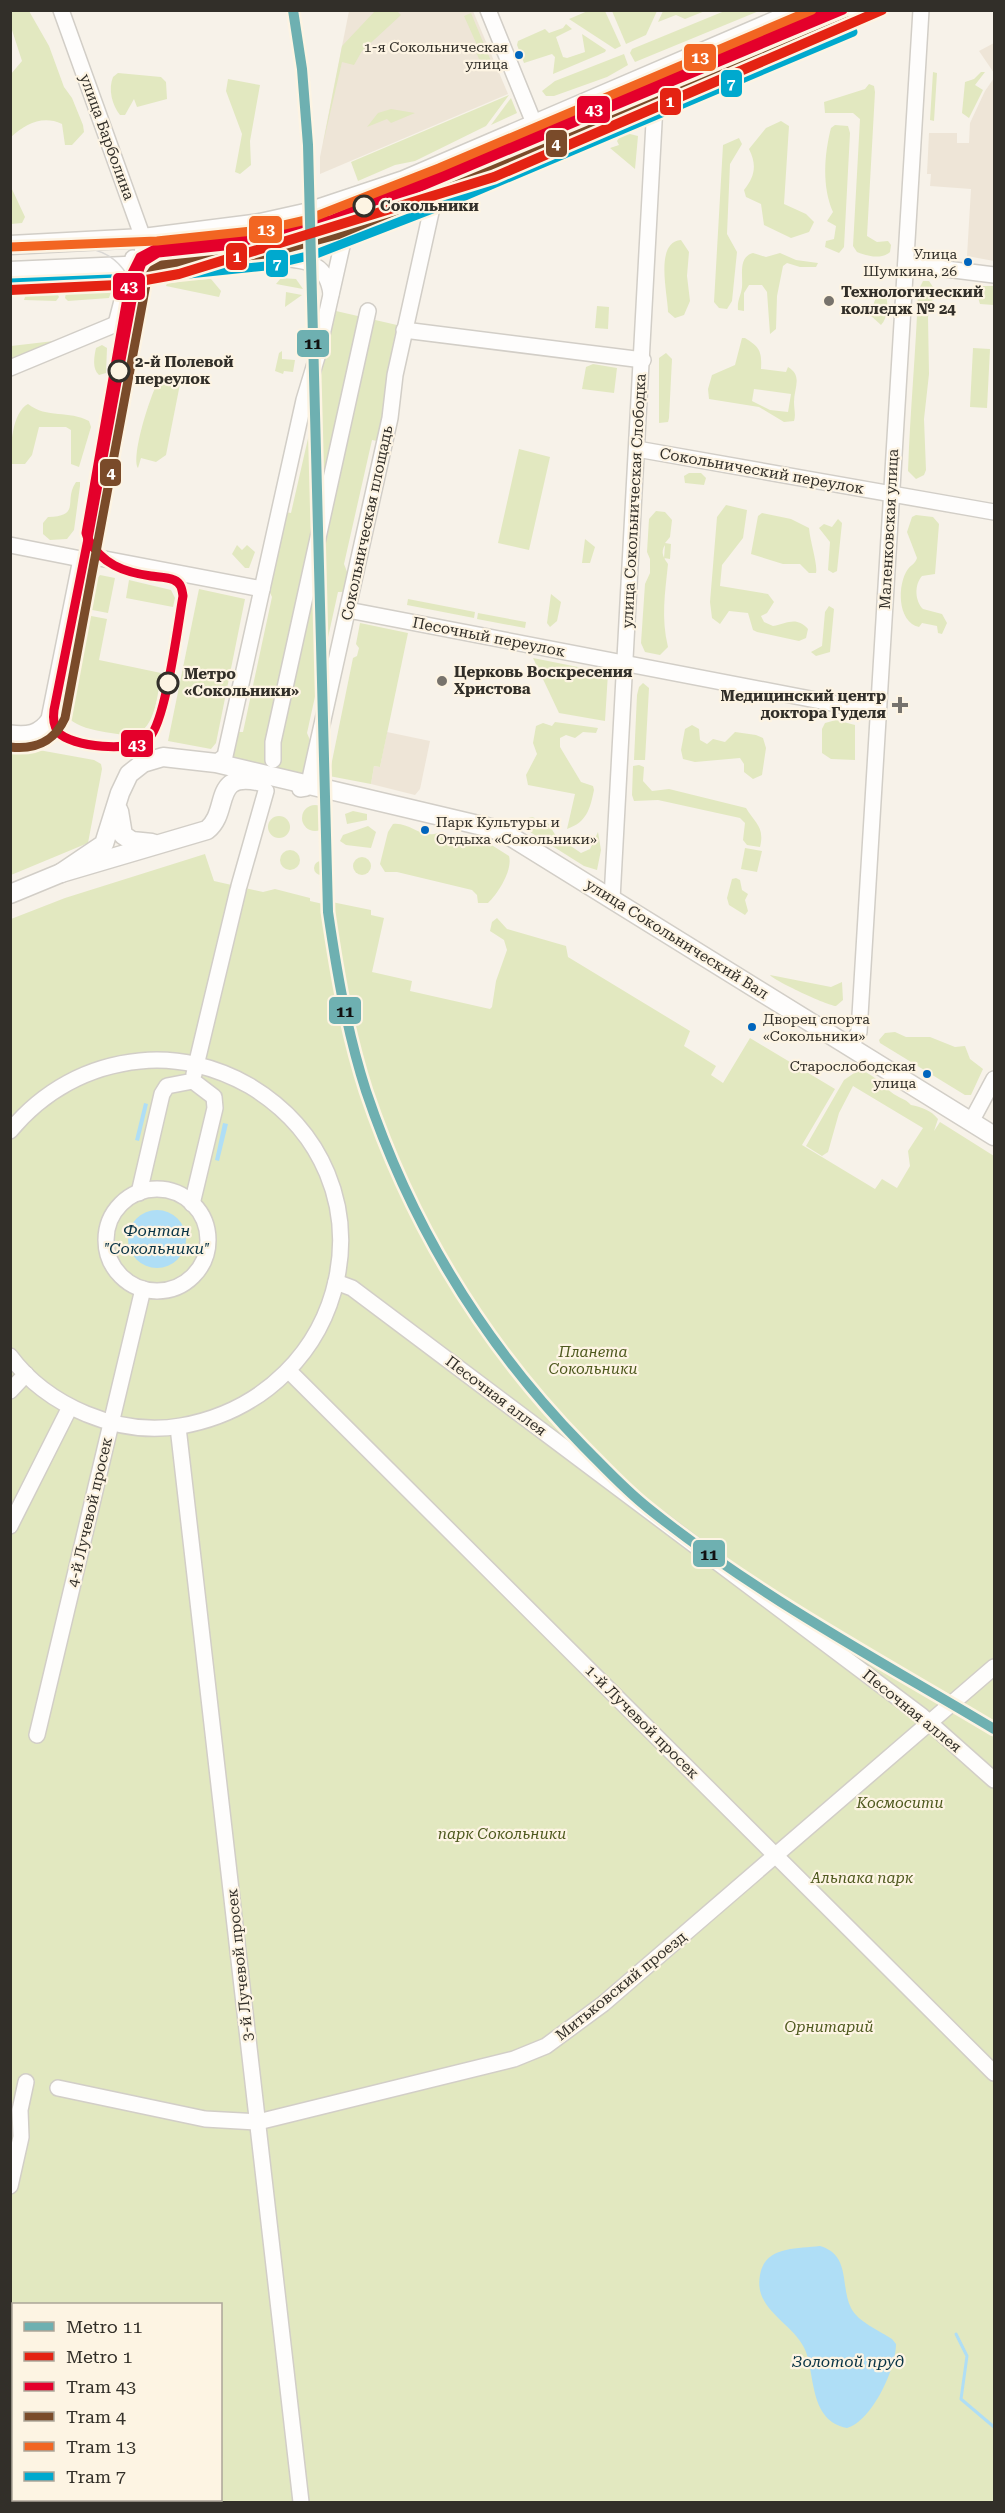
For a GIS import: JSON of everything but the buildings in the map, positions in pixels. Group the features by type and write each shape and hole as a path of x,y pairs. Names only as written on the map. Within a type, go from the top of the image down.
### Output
{"main road":[{"path":"10,245 143,237 260,223 305,213 417,174 800,10"},
{"path":"10,271 135,266 263,257 304,246 655,104 870,10"},
{"name":"улица Сокольнический Вал","path":"61,873 104,844 129,774 151,759 163,757 214,758 309,783 337,793 500,831 851,1045 994,1136"},
{"path":"10,894 61,873 199,832 207,821 216,781 210,770 214,758"},
{"name":"улица Сокольнический Вал","path":"199,832 213,824 221,796 230,785 245,780 266,787 337,793"},
{"path":"119,798 118,822 123,835 132,841 160,843"}],"street":[{"name":"улица Барболина","path":"61,10 143,237"},
{"path":"488,10 535,123 539,142 526,157"},
{"name":"Маленковская улица","path":"851,1045 859,1032 921,10"},
{"name":"улица Сокольническая Слободка","path":"612,899 643,360 655,104"},
{"path":"417,174 432,178 435,194"},
{"name":"Сокольническая площадь","path":"309,783 390,418 395,375 404,330 435,194"},
{"path":"214,758 262,589 304,400 317,357 353,197"},
{"path":"17,734 40,730 51,714 85,557 124,326 143,237"},
{"path":"263,257 312,262 327,277 332,294"},
{"path":"906,264 994,275"},
{"path":"273,760 273,742 368,311"},
{"path":"10,368 124,326"},
{"path":"404,330 643,360"},
{"name":"Сокольнический переулок","path":"637,449 994,512"},
{"path":"10,545 262,589"},
{"name":"Песочный переулок","path":"348,610 878,712"},
{"path":"291,789 306,788 309,783"},
{"path":"193,1081 238,888 266,787"},
{"path":"10,1131 29,1110 55,1090 100,1069 150,1060 196,1065 240,1080 261,1093 280,1109 311,1146 331,1186 337,1210 340,1242 336,1282 319,1330 289,1371 272,1387 234,1411 178,1427 145,1428 111,1422 70,1407 26,1374 10,1356"},
{"path":"970,1122 994,1078"},
{"path":"139,1193 162,1094 167,1086 193,1081 214,1097 215,1108 192,1204"},
{"path":"166,1190 178,1193 202,1215 208,1235 202,1264 190,1279 174,1288 154,1291 143,1289 120,1275 109,1256 108,1229 115,1211 128,1198 139,1193 166,1190"},
{"name":"Песочная аллея","path":"336,1282 352,1288 930,1722 994,1780"},
{"name":"4-й Лучевой просек","path":"37,1735 143,1289"},
{"name":"1-й Лучевой просек","path":"289,1371 994,2073"},
{"path":"10,1391 26,1374"},
{"path":"10,1526 70,1407"},
{"name":"3-й Лучевой просек","path":"178,1427 301,2502"},
{"name":"Митьковский проезд","path":"58,2088 205,2119 258,2122 502,2062 546,2046 603,2004 994,1667"},
{"path":"10,2186 21,2137 20,2110 26,2082"}],"shaded area":[{"path":"349,11 473,11 508,94 320,174 320,157"},
{"path":"994,43 994,73 979,51"},
{"path":"994,78 994,261 967,256 971,189 930,186 931,174 927,174 929,133 957,133 957,143 969,143 970,123 985,91"},
{"path":"387,732 430,741 420,789 415,795 371,784 374,766 380,767"}],"green space":[{"path":"11,10 29,11 49,46 64,87 72,98 83,125 84,132 72,145 65,145 62,124 48,120 28,125 11,137 11,74 22,61 11,27"},
{"path":"590,10 605,11 621,46 615,49 569,19"},
{"path":"663,10 705,11 685,19 676,15 658,22"},
{"path":"727,10 759,11 635,62 630,53 632,49"},
{"path":"375,11 397,11 401,15 362,51 354,65 342,62 323,144 342,46"},
{"path":"612,11 657,11 646,35 626,44"},
{"path":"471,13 491,61 486,63 479,59 474,47 477,45 464,16"},
{"path":"566,24 572,29 556,37 563,57 567,58 585,52 582,34 606,50 605,52 553,74 555,57 552,54 524,63 517,45 518,41 545,29 549,33 563,28"},
{"path":"624,54 628,65 607,77 554,96 546,96 542,91 555,81"},
{"path":"933,72 937,73 934,121 930,120"},
{"path":"981,72 985,72 975,85 983,90 969,118 962,113 965,82 974,79"},
{"path":"118,73 161,77 166,82 167,99 137,107 134,99 125,115 120,115 111,92 113,77"},
{"path":"228,79 260,85 250,141 251,165 240,174 235,172 242,134 226,91"},
{"path":"869,84 874,86 875,92 867,236 877,242 888,241 891,245 890,252 878,257 857,252 853,246 860,119 853,113 825,113 824,102 865,89"},
{"path":"509,95 486,126 415,161 395,165 358,181 351,162"},
{"path":"511,98 517,113 491,125"},
{"path":"391,109 415,113 391,123 387,119 367,127 378,113"},
{"path":"781,121 789,126 784,204 806,214 814,222 809,232 791,238 764,225 761,204 746,197 744,190 754,170 749,149 766,128"},
{"path":"835,125 848,126 850,133 844,247 839,253 825,247 826,241 834,239 836,226 827,221 833,212 827,192 825,171 831,128"},
{"path":"621,135 638,136 635,169 610,148 619,145 617,141"},
{"path":"739,138 742,144 730,164 727,234 737,252 732,301 727,309 719,308 714,302 723,145"},
{"path":"11,187 25,217 22,223 11,224"},
{"path":"681,240 689,252 687,276 690,301 684,315 675,318 668,312 664,270 668,250 673,243"},
{"path":"753,253 766,257 780,253 796,260 818,263 816,267 800,267 787,263 783,266 777,296 776,329 770,334 767,292 762,285 749,285 744,293 744,311 738,310 743,262 748,255"},
{"path":"281,278 296,279 303,289 276,284"},
{"path":"211,279 221,291 219,297 166,286 168,281"},
{"path":"923,281 929,281 935,290 928,317 929,374 924,419 926,470 924,475 916,479 908,471 918,291"},
{"path":"107,285 112,289 109,298 68,301 65,298 67,287"},
{"path":"983,286 994,286 994,305 980,304 977,294"},
{"path":"55,289 59,297 56,301 24,300 27,291"},
{"path":"286,292 302,295 285,307"},
{"path":"877,294 885,294 887,301 886,314 881,325 870,315"},
{"path":"597,306 609,307 608,329 595,328"},
{"path":"336,311 397,325 387,373 384,417 377,441 372,440 344,564 349,577 344,592 338,592 307,733 312,745 305,775 230,761 236,732 243,732 272,597 267,586 285,512 291,513 312,421 307,413 325,359"},
{"path":"742,338 745,338 759,350 761,369 786,372 788,367 793,371 797,383 794,421 784,422 759,407 709,399 708,389 712,375 735,365","holes":["754,389 791,394 788,412 770,410 752,401"]},
{"path":"54,341 54,343 12,360 11,346"},
{"path":"102,345 107,348 106,373 99,375 95,370 94,359 96,348"},
{"path":"973,348 990,349 987,408 970,407"},
{"path":"282,351 282,359 295,360 293,372 284,371 283,374 275,371 279,353"},
{"path":"666,353 672,359 669,418 668,422 659,423 659,358"},
{"path":"593,364 617,368 614,393 582,389 586,367"},
{"path":"168,378 177,380 180,384 166,455 156,462 141,458 138,468 137,451 146,412 158,382"},
{"path":"28,404 35,409 89,421 91,427 79,467 71,464 71,430 66,427 39,427 32,455 25,464 11,464 15,422 18,414"},
{"path":"519,449 550,457 529,550 498,543"},
{"path":"689,473 701,473 706,478 704,485 685,483 684,476"},
{"path":"76,482 80,482 80,486 74,530 67,539 50,540 43,534 43,523 48,517 65,514 70,506 72,489"},
{"path":"726,505 747,510 743,538 722,565 720,586 768,594 774,602 767,613 761,616 764,622 773,626 792,622 800,623 808,629 806,638 799,641 757,632 753,630 748,613 729,611 720,624 712,618 710,602 717,517"},
{"path":"656,511 665,512 672,520 670,537 665,543 671,544 670,559 664,558 668,564 664,616 668,647 660,655 645,652 641,643 645,584 650,573 650,559 647,552 649,519"},
{"path":"762,513 791,519 809,528 816,573 809,573 800,564 783,564 751,554 758,516"},
{"path":"916,515 933,517 939,524 935,574 922,576 916,593 923,609 942,614 947,623 942,634 938,633 937,626 922,623 919,627 912,624 906,618 901,602 904,576 917,558 907,532 912,517"},
{"path":"838,519 842,523 837,571 833,573 828,570 830,542 819,528 824,524 832,527"},
{"path":"585,539 595,547 590,563 582,563"},
{"path":"237,545 242,550 247,545 255,552 249,568 245,568 232,554"},
{"path":"100,575 115,578 108,613 87,609 92,584"},
{"path":"129,580 171,590 175,598 173,607 126,598"},
{"path":"199,589 245,599 216,743 211,749 168,741"},
{"path":"551,594 561,602 557,621 550,627 547,623"},
{"path":"408,599 475,612 474,618 407,605"},
{"path":"829,606 834,609 830,652 816,656 811,652 822,646 825,612"},
{"path":"478,613 526,622 525,628 477,619"},
{"path":"86,615 107,619 99,660 161,673 152,717 142,732 134,737 86,728 64,713"},
{"path":"360,623 408,633 380,767 374,766 371,784 329,776 353,658 357,656 359,648 356,644"},
{"path":"533,658 608,673 605,721 559,713"},
{"path":"643,683 649,688 645,760 634,760 637,695"},
{"path":"836,720 855,725 855,760 831,759 822,753 822,729 825,723"},
{"path":"555,722 598,728 596,733 583,732 575,738 566,735 560,738 560,747 581,782 593,786 594,790 591,803 583,819 567,829 575,794 528,785 526,775 537,754 533,743 536,726 543,723 552,726"},
{"path":"692,725 699,729 700,740 707,744 713,739 725,742 735,732 763,738 766,748 762,775 753,779 744,772 744,764 740,758 695,762 683,759 681,750 685,729"},
{"path":"11,745 94,760 101,764 102,769 88,843 11,875"},
{"path":"633,766 644,767 643,781 652,791 669,789 746,808 760,830 760,847 747,845 743,840 745,823 740,818 658,800 634,801 632,795"},
{"path":"315,805 324,809 328,818 324,827 315,831 306,827 302,818 306,809"},
{"path":"353,811 367,814 367,820 347,824 345,814"},
{"path":"279,816 287,819 290,827 287,835 279,838 271,835 268,827 271,819"},
{"path":"532,817 548,823 556,836 581,853 590,849 598,832 601,850 597,870 584,866 527,830 521,820"},
{"path":"393,824 405,825 426,834 438,833 490,844 509,856 509,868 504,881 488,903 478,903 477,895 472,890 397,872 385,872 380,864 388,832"},
{"path":"368,826 376,832 371,848 346,845 340,841 343,835"},
{"path":"745,848 762,851 757,872 741,869"},
{"path":"290,850 297,853 300,860 297,867 290,870 283,867 280,860 283,853"},
{"name":"парк Сокольники","path":"205,854 214,881 263,892 275,889 310,898 310,901 323,904 327,901 371,910 371,915 384,918 372,972 412,981 410,991 490,1009 496,981 507,950 504,940 490,931 492,922 497,918 507,929 566,946 568,957 690,1031 684,1046 716,1066 711,1075 723,1083 750,1038 835,1089 802,1145 875,1189 882,1179 897,1188 910,1166 908,1151 923,1128 853,1086 839,1113 828,1152 822,1156 806,1146 844,1080 860,1069 911,1105 932,1113 938,1119 934,1131 940,1122 994,1156 994,2502 11,2502 11,919 65,898"},
{"path":"358,857 366,857 371,862 369,873 358,875 353,870 353,862"},
{"path":"318,861 324,861 328,868 324,875 318,875 314,871 314,865"},
{"path":"732,879 740,880 742,890 748,894 745,900 748,911 745,915 729,905 727,898"},
{"path":"770,975 831,987 842,982 843,1000 836,1006 831,1005 812,998"},
{"path":"895,1032 906,1037 930,1037 955,1047 965,1046 970,1059 983,1069 971,1095 965,1095 880,1043 879,1040 885,1033"}],"water":[{"path":"144,1103 148,1104 139,1141 135,1140"},
{"path":"223,1123 228,1124 219,1161 215,1160"},
{"name":"Фонтан \"Сокольники\"","path":"157,1210 173,1215 181,1223 186,1239 181,1255 173,1263 157,1268 141,1263 133,1255 128,1239 133,1223 141,1215"},
{"name":"Золотой пруд","path":"820,2246 830,2250 841,2264 848,2299 854,2313 896,2344 892,2367 881,2393 865,2415 847,2428 835,2424 826,2417 816,2397 809,2362 801,2342 769,2308 760,2287 763,2266 775,2254 792,2249"}],"waterway":[{"path":"956,2334 967,2356 961,2399 994,2427"}],"tram line":[{"name":"13","path":"10,247 157,241 262,230 306,220 439,168 812,10"},
{"name":"43","path":"88,539 86,533 131,275 140,257 157,248 263,238 333,219 830,10"},
{"name":"43","path":"88,539 136,279 142,263 158,253 264,242 332,224 843,10"},
{"name":"4","path":"10,747 28,747 43,743 50,739 65,718 147,279 153,270 162,265 266,254 337,235 849,21"},
{"name":"7","path":"11,283 160,277 266,266 316,254 453,201 853,32"},
{"path":"95,250 109,256 120,265 134,292"},
{"name":"43","path":"88,539 100,555 114,565 131,572 172,579 178,583 182,591 175,649 161,713 149,738 130,746 102,746 75,741 58,732 54,724 54,710 88,539"}],"metro line":[{"name":"11","path":"293,10 302,69 308,145 328,912 353,1047 384,1141 429,1236 483,1325 514,1368 548,1408 623,1486 648,1508 731,1569 861,1651 994,1729"},
{"name":"1","path":"10,290 118,285 179,274 494,177 882,10"}],"place":[{"name":"1-я Сокольническая улица","path":"519,55"},
{"name":"Сокольники","path":"364,206"},
{"name":"Улица Шумкина, 26","path":"968,262"},
{"name":"Технологический колледж № 24","path":"829,301"},
{"name":"2-й Полевой переулок","path":"119,371"},
{"name":"Церковь Воскресения Христова","path":"442,681"},
{"name":"Метро «Сокольники»","path":"168,683"},
{"name":"Медицинский центр доктора Гуделя","path":"900,705"},
{"name":"Парк Культуры и Отдыха «Сокольники»","path":"425,830"},
{"name":"Дворец спорта «Сокольники»","path":"752,1027"},
{"name":"Старослободская улица","path":"927,1074"}],"park label":[{"name":"Планета Сокольники","path":"593,1360"},
{"name":"Космосити","path":"900,1803"},
{"name":"Альпака парк","path":"862,1878"},
{"name":"Орнитарий","path":"829,2027"}]}
